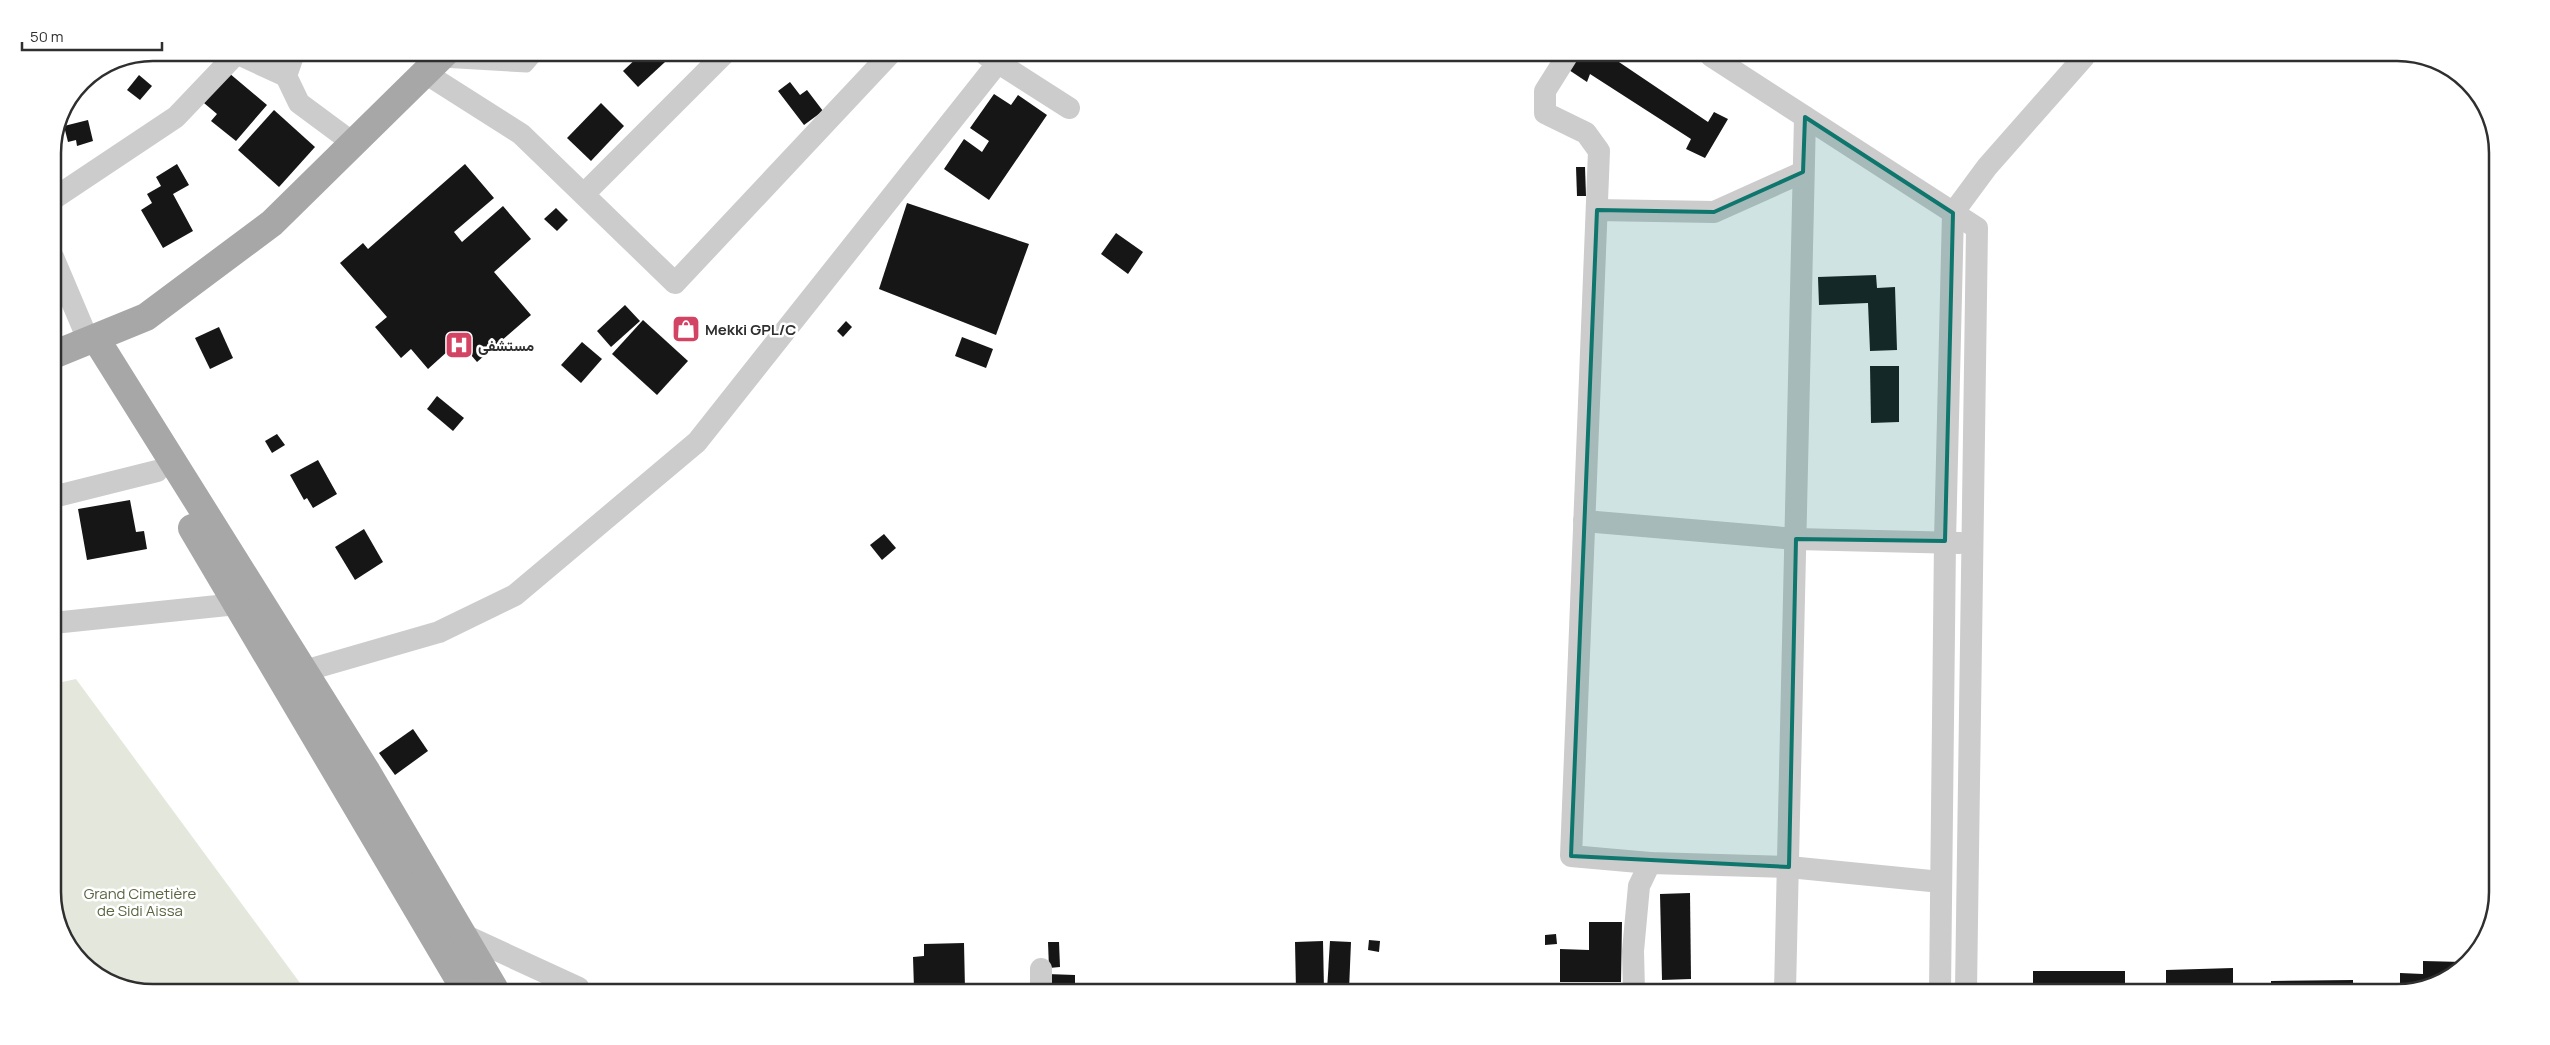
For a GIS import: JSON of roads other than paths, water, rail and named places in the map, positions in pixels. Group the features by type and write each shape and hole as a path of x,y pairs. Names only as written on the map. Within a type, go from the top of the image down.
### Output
{"main road":[{"path":"61,352 146,318 272,223 436,62"},
{"path":"89,342 294,677 464,935 492,984"},
{"path":"89,342 157,471 236,604 294,677 462,984"}],"street":[{"path":"61,194 176,117 228,61"},
{"path":"253,61 286,76 299,103 353,143"},
{"path":"286,76 291,61"},
{"path":"584,194 717,61"},
{"path":"436,62 521,134 675,283 883,61"},
{"path":"294,677 439,632 515,595 697,442 993,61"},
{"path":"1002,61 1069,108"},
{"path":"1564,61 1544,91 1546,113 1586,133 1599,151 1571,856 1650,863 1788,867 1941,882"},
{"path":"1940,984 1945,541 1953,213 1987,167 2080,61"},
{"path":"1738,63 1805,117 1977,228 1966,984"},
{"path":"1785,984 1805,117"},
{"path":"1597,210 1714,212 1804,172"},
{"path":"61,276 89,342"},
{"path":"61,494 157,471"},
{"path":"1584,521 1796,539 1945,541 1971,544"},
{"path":"61,622 236,604"},
{"path":"1634,984 1632,951 1639,886 1650,863"},
{"path":"464,935 570,984"}],"lane":[{"path":"436,62 527,67 532,61"}],"place":[{"name":"Mekki GPL/C","path":"686,329"},
{"name":"مستشفى","path":"459,345"}],"park label":[{"name":"Grand Cimetière de Sidi Aissa","path":"140,902"}]}
